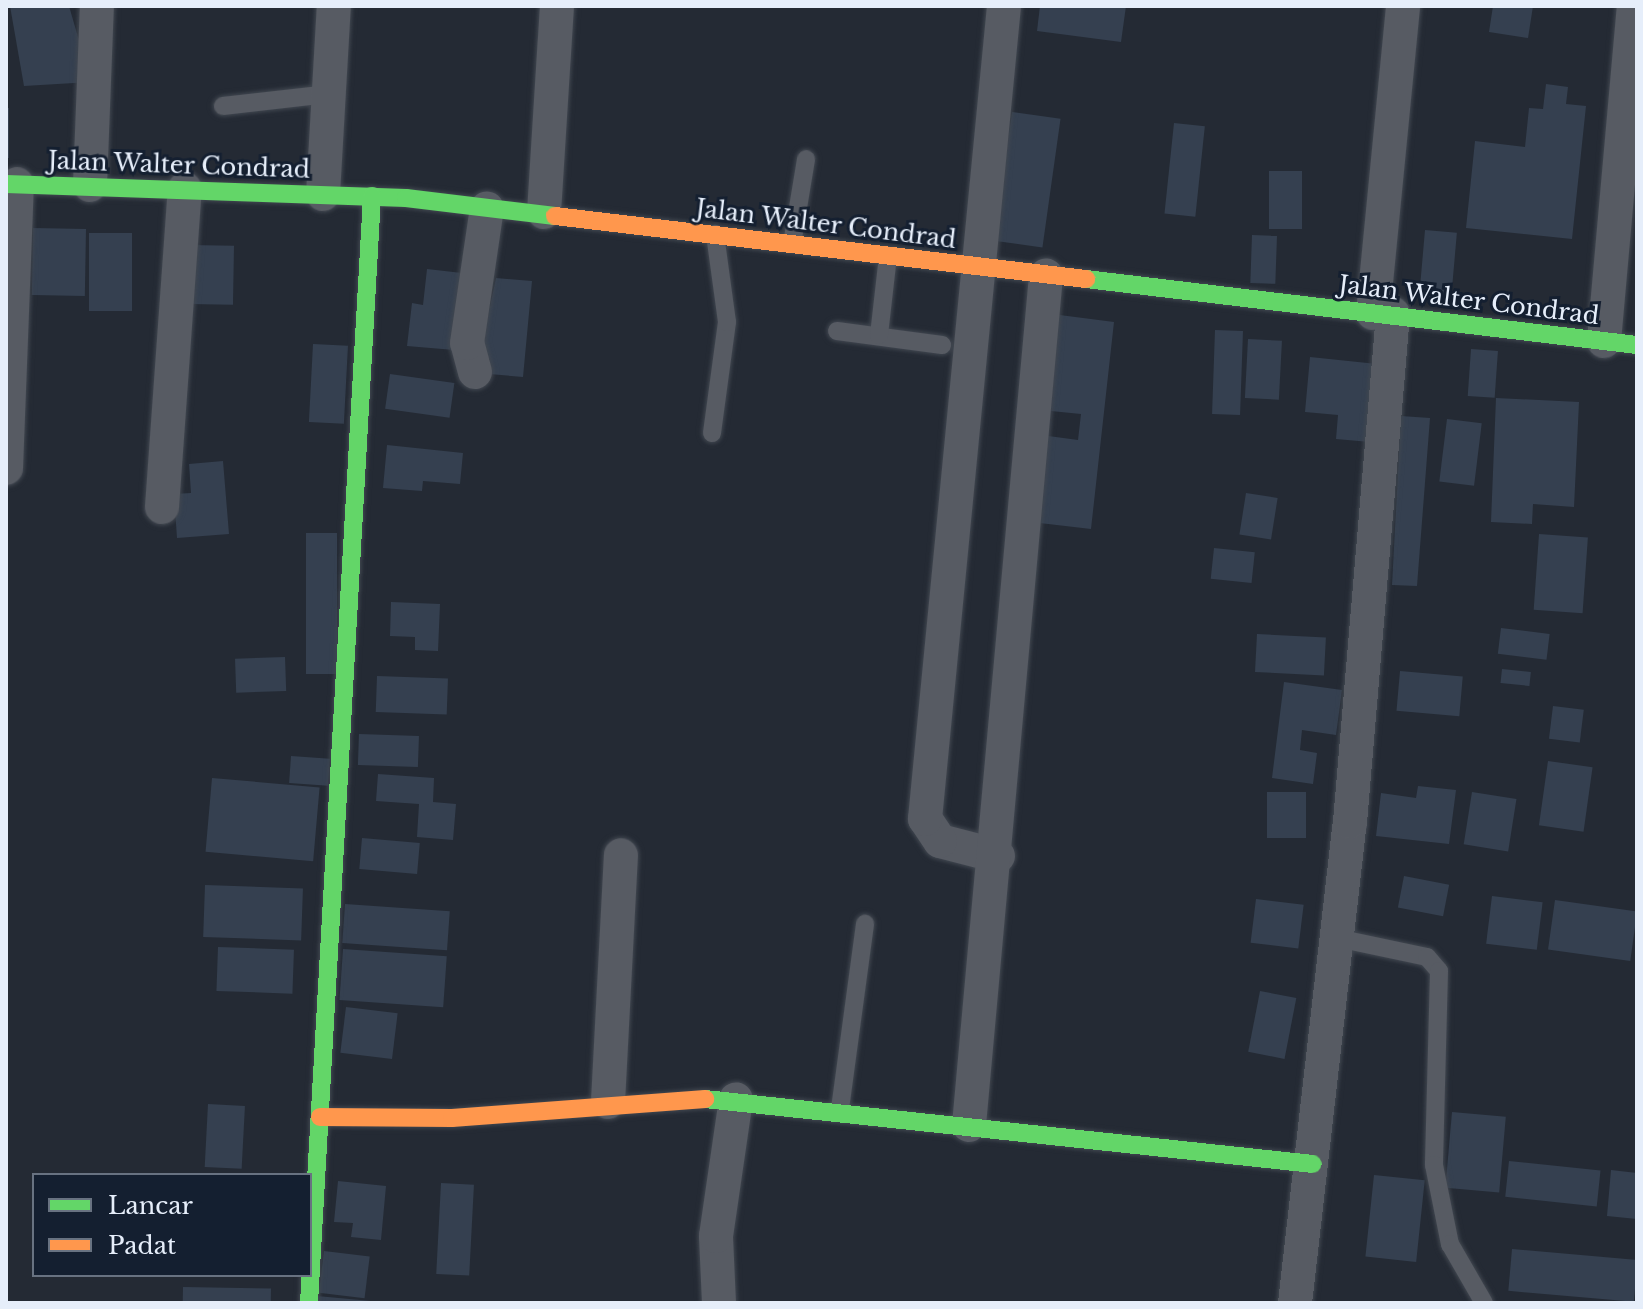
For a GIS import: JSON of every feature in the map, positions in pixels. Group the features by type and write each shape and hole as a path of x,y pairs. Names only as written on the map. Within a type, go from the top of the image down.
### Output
{"street":[{"path":"90,185 97,6"},
{"path":"323,194 334,6"},
{"path":"544,212 557,6"},
{"path":"998,856 940,841 925,819 982,268 1004,6"},
{"path":"1295,1303 1337,938 1403,6"},
{"path":"1621,343 1634,6"},
{"path":"6,468 12,184"},
{"name":"Jalan Walter Condrad","path":"12,184 372,196 544,212 982,268 1621,343"},
{"path":"162,507 185,189"},
{"path":"312,1252 372,196"},
{"path":"475,372 467,343 487,208"},
{"path":"969,1125 998,856 1046,275"},
{"path":"608,1102 621,855"},
{"path":"320,1117 452,1118 608,1102 736,1099 1313,1164"},
{"path":"719,1303 716,1236 736,1099"},
{"path":"309,1303 311,1277"}],"lane":[{"path":"223,106 329,94"},
{"path":"792,244 806,159"},
{"path":"712,433 727,322 715,234"},
{"path":"879,335 888,256"},
{"path":"837,331 942,345"},
{"path":"840,1109 865,924"},
{"path":"1337,938 1427,957 1439,971 1434,1165 1450,1244 1484,1303"}],"building":[{"path":"10,6 69,6 91,82 24,86"},
{"path":"1040,6 1126,6 1121,42 1037,31"},
{"path":"1493,6 1533,6 1528,38 1489,32"},
{"path":"1546,84 1568,87 1566,104 1586,106 1572,239 1466,228 1475,141 1525,147 1529,108 1543,109"},
{"path":"6,108 9,108 9,158 6,158"},
{"path":"1012,112 1061,119 1042,248 994,241"},
{"path":"1174,123 1205,126 1195,217 1164,214"},
{"path":"1269,171 1302,171 1302,229 1269,229"},
{"path":"33,228 86,229 85,296 32,295"},
{"path":"1425,230 1457,233 1451,300 1419,297"},
{"path":"89,233 132,233 132,311 89,311"},
{"path":"1252,235 1277,236 1275,284 1250,283"},
{"path":"189,245 234,246 233,305 188,304"},
{"path":"427,269 462,273 454,350 407,346 412,303 423,305"},
{"path":"496,278 532,281 523,377 489,374 490,359 479,358"},
{"path":"1052,314 1114,322 1091,529 1031,522 1041,435 1078,440 1081,414 1041,410"},
{"path":"1215,330 1243,331 1240,415 1212,414"},
{"path":"1248,339 1282,341 1279,400 1245,398"},
{"path":"313,344 348,346 344,424 309,422"},
{"path":"1471,349 1498,351 1495,398 1468,396"},
{"path":"1310,357 1377,364 1370,442 1336,439 1338,415 1305,412"},
{"path":"390,374 454,383 449,418 385,409"},
{"path":"1496,398 1579,402 1574,507 1533,504 1532,524 1491,522"},
{"path":"1401,416 1430,418 1417,586 1392,585"},
{"path":"1447,419 1482,423 1474,486 1439,482"},
{"path":"387,445 463,453 460,484 423,481 422,491 383,488"},
{"path":"223,461 229,534 177,538 174,494 191,493 189,464"},
{"path":"1246,493 1278,498 1271,539 1239,534"},
{"path":"306,533 337,533 337,674 306,674"},
{"path":"1539,534 1588,537 1583,613 1534,610"},
{"path":"1214,548 1255,552 1252,583 1211,579"},
{"path":"391,602 440,604 438,651 415,650 415,637 390,636"},
{"path":"1501,628 1550,634 1546,660 1498,654"},
{"path":"1257,634 1326,638 1324,676 1255,672"},
{"path":"285,657 286,691 236,693 235,659"},
{"path":"1502,669 1531,672 1529,686 1501,683"},
{"path":"1400,671 1463,676 1459,716 1397,711"},
{"path":"377,676 448,678 447,714 376,712"},
{"path":"1284,682 1342,690 1336,735 1302,730 1300,750 1317,753 1313,784 1272,778"},
{"path":"1553,706 1584,710 1580,743 1549,739"},
{"path":"359,734 419,736 418,767 358,765"},
{"path":"291,756 330,759 328,786 289,783"},
{"path":"1548,761 1593,767 1584,832 1539,825"},
{"path":"378,774 434,778 433,802 456,804 453,840 417,837 419,804 376,801"},
{"path":"212,778 320,787 313,861 206,852"},
{"path":"1418,786 1456,790 1449,844 1376,836 1381,793 1416,798"},
{"path":"1267,792 1306,792 1306,838 1267,838"},
{"path":"1472,792 1516,799 1508,851 1464,844"},
{"path":"362,838 420,843 417,874 359,869"},
{"path":"1404,876 1449,885 1443,916 1398,907"},
{"path":"205,885 303,888 301,940 203,937"},
{"path":"1492,896 1543,902 1537,950 1486,944"},
{"path":"1256,899 1304,905 1298,949 1251,943"},
{"path":"1555,900 1637,912 1630,961 1548,950"},
{"path":"345,904 450,911 447,950 342,943"},
{"path":"218,947 294,950 292,994 216,991"},
{"path":"343,949 447,956 443,1007 339,1000"},
{"path":"1260,991 1296,998 1284,1059 1248,1052"},
{"path":"346,1007 398,1013 392,1059 340,1053"},
{"path":"208,1104 245,1106 242,1169 205,1167"},
{"path":"1452,1112 1506,1117 1499,1192 1445,1188"},
{"path":"1509,1161 1600,1171 1597,1206 1505,1197"},
{"path":"1611,1170 1637,1173 1637,1219 1607,1216"},
{"path":"1374,1175 1425,1180 1416,1262 1365,1257"},
{"path":"338,1181 386,1186 381,1240 351,1237 353,1223 334,1222"},
{"path":"441,1183 474,1185 469,1276 436,1274"},
{"path":"1512,1249 1637,1260 1634,1302 1508,1291"},
{"path":"324,1251 370,1257 365,1298 319,1293"},
{"path":"183,1287 271,1289 271,1303 183,1303"},
{"path":"317,1296 371,1301 371,1303 316,1303"}],"traffic: fast":[{"path":"6,184 406,198 555,216"},
{"path":"312,1250 372,196"},
{"path":"1086,279 1637,345"},
{"path":"705,1099 1313,1164"},
{"path":"309,1303 310,1277"}],"traffic: slow":[{"path":"555,216 1086,279"},
{"path":"320,1117 452,1118 705,1099"}]}
